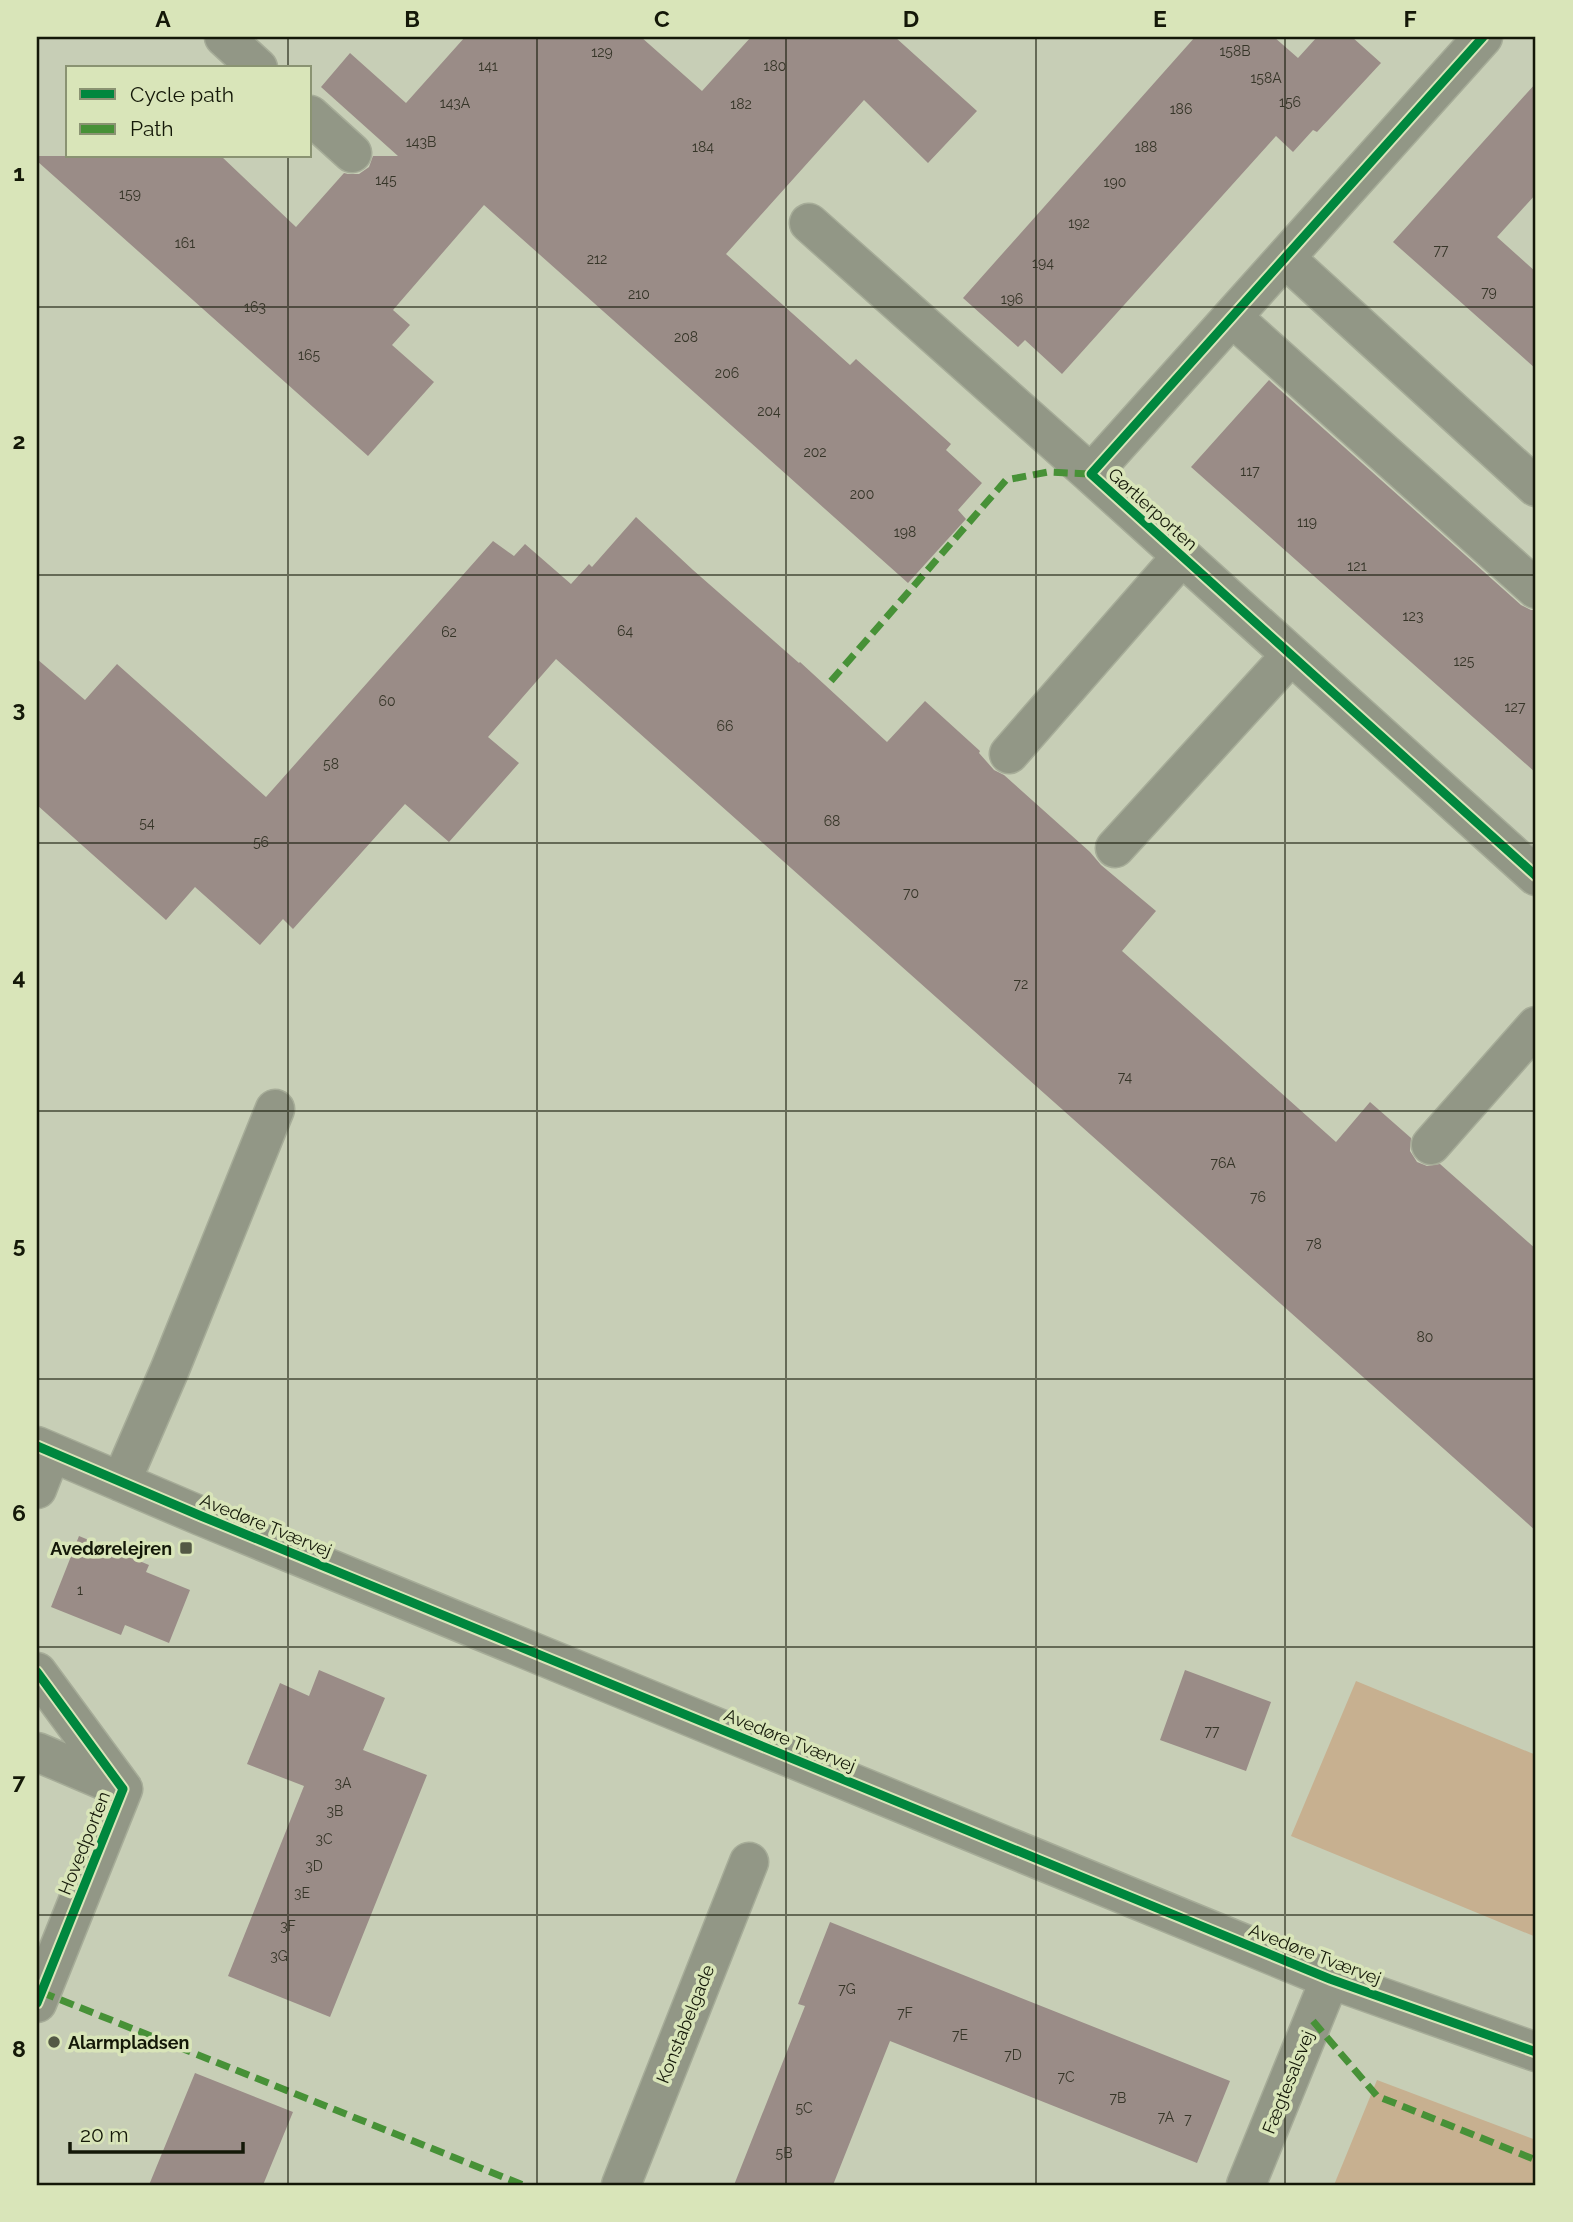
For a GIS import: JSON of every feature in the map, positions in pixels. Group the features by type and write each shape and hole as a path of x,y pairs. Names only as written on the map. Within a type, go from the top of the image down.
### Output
{"street":[{"path":"224,37 256,66"},
{"name":"Gørtlerporten","path":"1091,474 1483,37"},
{"path":"312,117 352,153"},
{"name":"Gørtlerporten","path":"809,223 1536,876"},
{"path":"1285,258 1536,487"},
{"path":"1232,317 1536,589"},
{"path":"1009,754 1182,556"},
{"path":"1115,848 1291,655"},
{"path":"1431,1145 1536,1026"},
{"path":"121,1482 275,1110"},
{"path":"37,1489 44,1450"},
{"name":"Avedøre Tværvej","path":"44,1450 1330,1979 1536,2052"},
{"name":"Hovedporten","path":"37,1672 123,1788"},
{"name":"Hovedporten","path":"37,1752 123,1788"},
{"name":"Hovedporten","path":"44,1963 123,1788"},
{"name":"Konstabelgade","path":"621,2185 749,1862"},
{"path":"37,2003 44,1963"},
{"name":"Fægtesalsvej","path":"1246,2185 1330,1979"}],"shaded area":[{"path":"1356,1681 1536,1755 1536,1937 1291,1836"},
{"path":"1377,2080 1536,2140 1536,2185 1334,2185"}],"building":[{"path":"465,37 641,37 702,91 751,37 895,37 977,111 928,163 864,100 726,254 850,365 856,359 951,444 946,450 982,483 958,510 966,519 908,583 484,205 393,310 410,325 392,345 434,382 368,456 37,161 37,156 223,158 296,227 344,173 359,174 369,167 373,156 398,156 321,87 350,53 406,103"},
{"path":"1195,37 1274,37 1298,58 1317,37 1352,37 1381,63 1317,132 1313,130 1293,152 1276,136 1062,374 1025,340 1018,347 963,298"},
{"path":"1536,83 1536,194 1497,237 1536,272 1536,369 1393,242"},
{"path":"1269,380 1521,605 1536,610 1536,773 1191,467"},
{"path":"636,517 887,742 925,701 980,751 994,770 1004,775 1101,865 1156,911 1122,951 1336,1142 1370,1102 1411,1138 1410,1151 1417,1162 1427,1166 1440,1164 1536,1249 1536,1531 556,659 488,737 519,763 449,842 405,804 293,929 283,919 260,945 195,887 166,920 37,805 37,659 85,700 117,664 266,797 493,541 514,556 525,544 571,584 589,564 592,567"},
{"path":"79,1536 149,1565 146,1572 190,1590 169,1643 125,1625 121,1635 51,1607"},
{"path":"319,1670 385,1698 363,1750 427,1775 330,2017 228,1976 304,1786 247,1764 280,1683 309,1696"},
{"path":"1185,1670 1271,1702 1246,1771 1160,1740"},
{"path":"830,1922 1230,2081 1197,2163 890,2041 833,2185 734,2185 805,2006 798,2004"},
{"path":"195,2073 293,2112 263,2185 149,2185"}],"marked path":[{"path":"831,681 1006,480 1048,472 1091,474"},
{"path":"41,1992 523,2185"},
{"path":"1313,2021 1377,2096 1536,2160"}],"cycle path":[{"path":"1483,37 1091,474 1536,876"},
{"path":"37,1446 201,1516 1330,1979 1536,2052"},
{"path":"37,1672 123,1789 37,2003"}],"place":[{"name":"Avedørelejren","path":"186,1548"},
{"name":"Alarmpladsen","path":"54,2042"}]}
